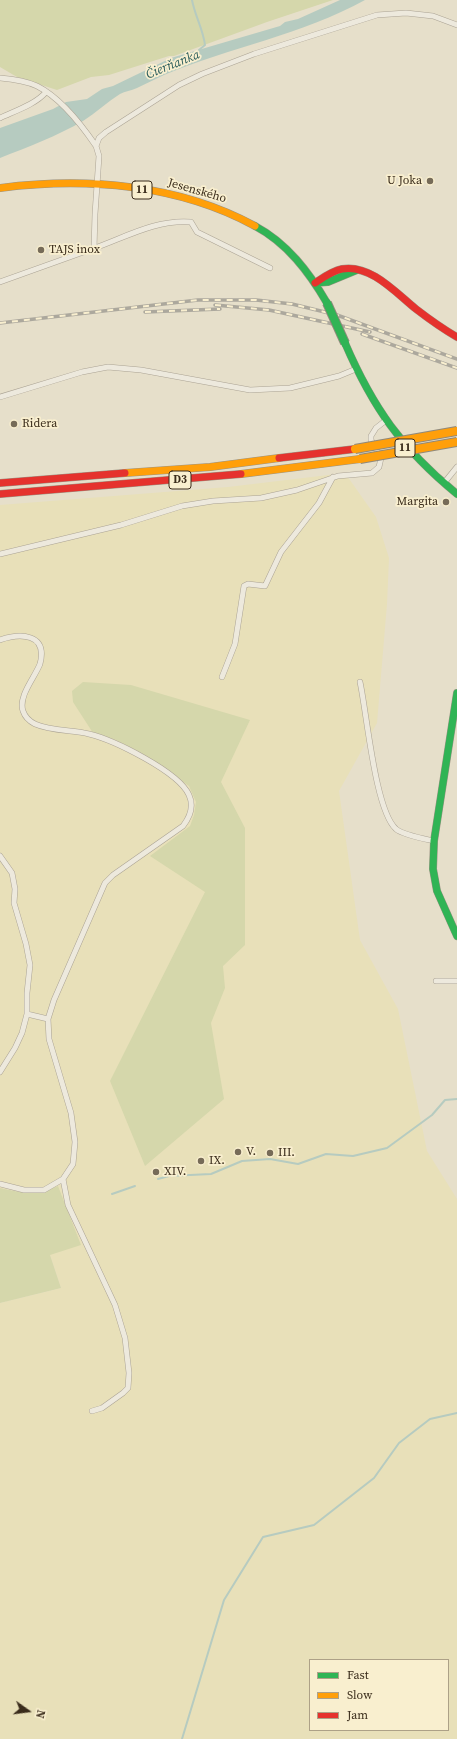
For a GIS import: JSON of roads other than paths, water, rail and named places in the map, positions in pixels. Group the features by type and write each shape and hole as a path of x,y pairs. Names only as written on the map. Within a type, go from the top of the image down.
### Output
{"main road":[{"name":"Jesenského","path":"0,188 40,183 98,183 135,188 206,204 240,218 260,229 276,241 306,270 315,282"},
{"path":"315,282 325,274 333,271 340,269 357,269 383,281 429,319 457,337"},
{"name":"11","path":"315,282 327,303 370,399 410,454 457,494"},
{"name":"D3","path":"0,483 225,465 355,449 457,431"},
{"name":"D3","path":"0,494 269,472 360,459 457,442"},
{"path":"457,693 434,841 435,884 438,896 457,936"}],"street":[{"path":"96,146 99,138 106,132 179,85 220,66 254,54 377,15 406,13 433,16 457,25"},
{"path":"0,78 36,85 46,92 60,103 96,146 99,156 98,183 94,214 94,249"},
{"path":"0,118 43,96 46,92"},
{"path":"0,282 150,228 176,221 191,222 197,232 270,268"},
{"path":"0,397 82,372 108,367 141,370 250,390 290,388 339,376 356,369"},
{"path":"0,554 122,525 182,506 213,501 261,498 297,490 332,477 366,474 376,470 381,458 371,436 376,428 385,421"},
{"path":"444,483 457,467"},
{"path":"222,677 235,644 244,586 248,584 265,586 281,552 322,499 332,477"},
{"path":"0,640 16,635 27,636 35,640 41,648 42,658 40,664 23,698 23,711 30,721 42,726 88,734 126,748 147,760 179,782 189,794 192,804 189,816 183,826 105,883 57,993 48,1019 50,1039 71,1113 75,1142 74,1164 63,1179 44,1190 24,1190 0,1184"},
{"path":"360,682 366,707 372,761 389,821 398,830 434,841"},
{"path":"0,856 12,873 15,890 14,903 26,944 30,965 27,1014 22,1033 16,1048 0,1072"},
{"path":"436,981 457,981"},
{"path":"27,1014 48,1019"},
{"path":"63,1179 68,1205 115,1305 125,1338 129,1373 128,1388 102,1408 92,1411"}],"water":[{"name":"Čierňanka","path":"340,0 365,0 316,23 189,65 135,89 122,93 88,118 63,132 0,158 0,128 53,109 66,102 87,99 102,89 113,86 171,58 280,26 285,22 298,19"}],"waterway":[{"name":"Čierňanka","path":"192,0 203,33 205,45 199,50"},
{"path":"158,1179 169,1176 211,1174 242,1161 270,1159 298,1164 326,1154 353,1156 387,1148 432,1115 445,1100 457,1099"},
{"path":"112,1194 135,1186"},
{"path":"182,1739 224,1600 263,1537 314,1525 374,1478 399,1443 430,1419 457,1413"}],"railway":[{"path":"0,323 198,300 256,300 292,304 337,315 457,359"},
{"path":"215,305 269,310 370,332"},
{"path":"145,312 220,309"},
{"path":"362,334 457,368"}],"place":[{"name":"U Joka","path":"430,181"},
{"name":"TAJS inox","path":"41,250"},
{"name":"Ridera","path":"14,424"},
{"name":"Margita","path":"446,502"},
{"name":"V.","path":"238,1152"},
{"name":"III.","path":"270,1153"},
{"name":"IX.","path":"201,1161"},
{"name":"XIV.","path":"156,1172"}]}
